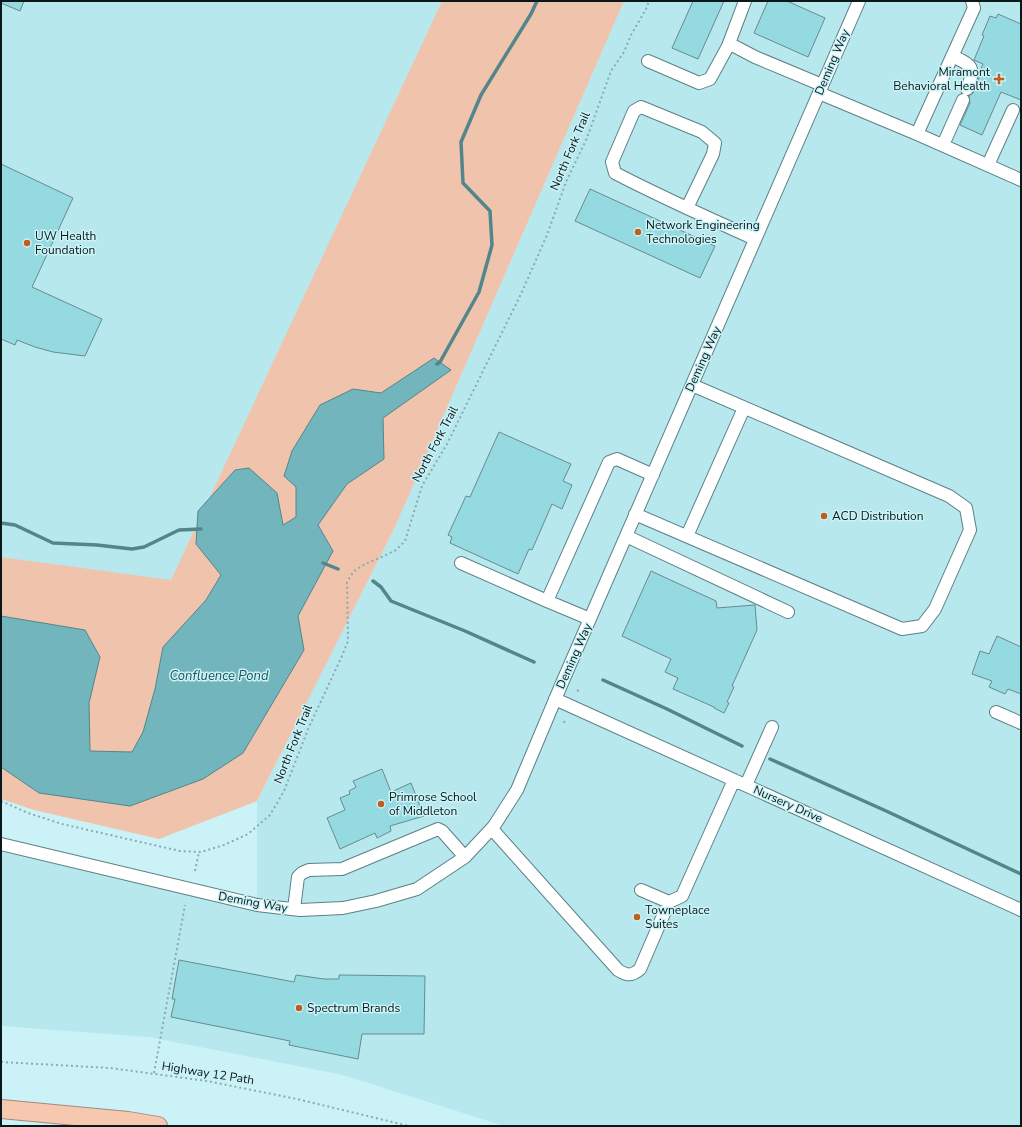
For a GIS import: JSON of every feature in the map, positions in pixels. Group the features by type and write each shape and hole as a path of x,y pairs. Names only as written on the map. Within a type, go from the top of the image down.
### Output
{"highway":[{"path":"1,1109 128,1121 158,1126"}],"street":[{"path":"648,61 700,83 710,80 728,46 745,1"},
{"name":"Deming Way","path":"1,844 258,905 294,909 343,908 376,901 417,889 465,857 492,829 517,790 652,475 859,1"},
{"path":"917,134 974,8 972,1"},
{"path":"728,46 734,46 820,89 1021,180"},
{"path":"952,56 967,63 972,68 972,77 967,89"},
{"path":"943,145 962,100"},
{"path":"687,208 713,154 715,142 702,132 641,107 634,111 612,162 615,174 687,208 755,239"},
{"path":"988,165 1013,110"},
{"path":"636,514 902,630 922,626 935,609 970,530 966,508 949,496 692,385"},
{"path":"687,536 744,408"},
{"path":"548,601 609,462 617,459 652,475"},
{"path":"626,536 788,612"},
{"path":"461,563 590,619"},
{"name":"Nursery Drive","path":"555,699 1021,910"},
{"path":"996,712 1021,723"},
{"path":"746,785 772,727"},
{"path":"492,829 618,970 624,974 634,974 640,969 669,902 682,896 734,780"},
{"path":"294,909 298,877 309,870 342,869 438,829 442,831 465,857"},
{"path":"641,890 669,902"}],"path":[{"name":"North Fork Trail","path":"1,801 28,813 62,824 180,852 199,852 224,845 248,834 270,816 284,790 309,727 348,641 347,582 354,571 365,564 396,550 405,541 422,486 447,444 521,294 547,235 566,182 587,138 611,71 624,52 649,1"},
{"path":"577,691 581,689"},
{"path":"564,721 565,725"},
{"path":"195,871 199,852"},
{"path":"154,1074 185,905"},
{"name":"Highway 12 Path","path":"1,1062 110,1068 207,1081 248,1088 409,1126"}],"shaded area":[{"path":"1,1 442,1 171,581 1,557"},
{"path":"442,1 624,1 395,527 257,801 159,839 34,810 1,799 1,557 171,580"},
{"path":"624,1 1021,1 1021,1126 504,1126 343,1075 149,1037 1,1026 1,844 257,905 257,801 395,527"}],"water":[{"name":"Confluence Pond","path":"434,358 451,370 383,418 384,459 347,484 318,525 333,551 298,616 304,650 243,753 203,779 130,806 39,793 1,767 1,616 85,630 100,657 89,703 90,751 132,752 143,732 155,689 163,647 206,600 221,575 196,544 198,511 235,470 249,468 277,493 283,525 296,517 296,487 284,476 292,451 320,405 353,389 381,393"}],"building":[{"path":"1,1 24,1 20,11 1,3"},
{"path":"693,1 724,1 698,59 672,48"},
{"path":"768,1 787,1 825,18 808,57 754,33"},
{"name":"Miramont Behavioral Health","path":"998,14 1021,24 1021,100 1001,92 982,135 960,125 970,103 969,96 974,92 983,64 974,60 984,36 982,35 990,16 996,18"},
{"name":"UW Health Foundation","path":"1,164 73,198 32,287 102,319 85,356 53,352 17,340 15,345 1,339"},
{"path":"590,189 715,246 700,278 575,221"},
{"path":"499,432 571,464 563,481 572,485 562,509 552,504 532,550 529,549 518,574 450,543 452,537 448,535 466,496 470,497"},
{"path":"651,571 716,601 717,608 755,605 757,630 732,686 734,687 724,713 673,689 678,678 665,672 671,659 622,636"},
{"path":"997,636 1021,647 1021,694 1008,689 1005,694 989,687 992,681 972,674 980,651 989,654"},
{"name":"Primrose School of Middleton","path":"382,769 391,792 411,783 424,816 390,826 391,831 377,838 375,833 340,849 327,818 345,810 340,798 350,794 349,791 356,787 353,781"},
{"name":"Spectrum Brands","path":"179,960 294,982 296,975 324,979 339,979 339,975 425,976 424,1034 362,1034 358,1059 289,1045 290,1041 171,1017 175,999 172,999"}],"waterway":[{"path":"437,364 440,362 479,292 492,245 490,211 463,183 461,142 481,95 531,14 537,1"},
{"path":"1,523 15,525 53,543 97,545 132,549 144,547 179,530 201,529"},
{"path":"323,563 338,569"},
{"path":"373,581 381,587 391,601 465,631 534,662"},
{"path":"603,680 667,709 742,746"},
{"path":"770,759 1021,874"}],"place":[{"name":"Miramont Behavioral Health","path":"999,79"},
{"name":"Network Engineering Technologies","path":"638,232"},
{"name":"UW Health Foundation","path":"27,243"},
{"name":"ACD Distribution","path":"824,516"},
{"name":"Primrose School of Middleton","path":"381,804"},
{"name":"Towneplace Suites","path":"637,917"},
{"name":"Spectrum Brands","path":"299,1008"}]}
